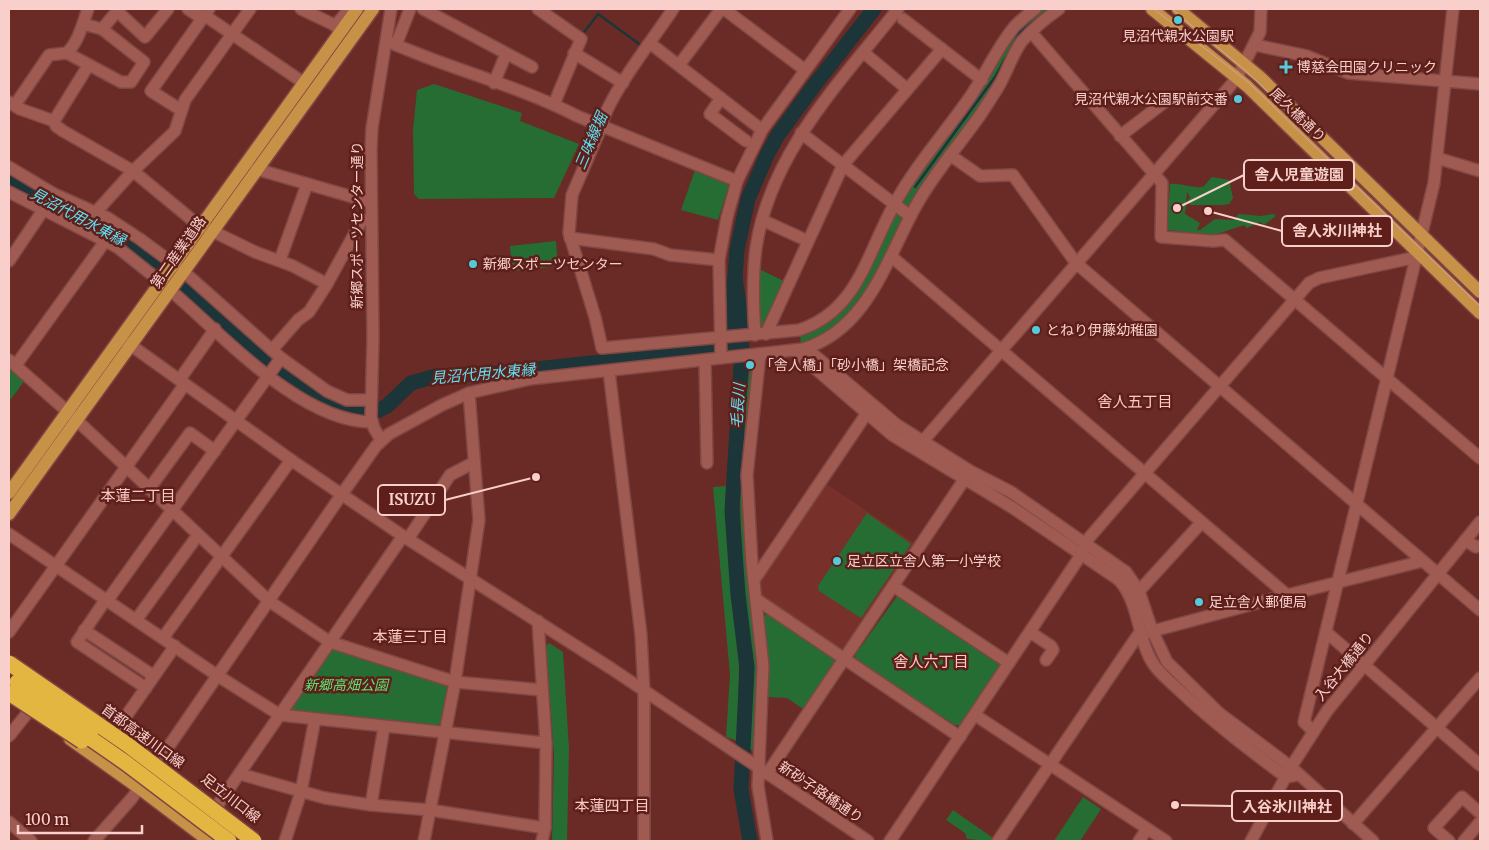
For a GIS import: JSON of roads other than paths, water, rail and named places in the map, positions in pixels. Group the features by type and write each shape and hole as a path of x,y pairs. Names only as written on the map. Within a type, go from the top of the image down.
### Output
{"highway":[{"name":"首都高速川口線","path":"9,662 128,745 254,841"},
{"path":"12,690 115,763 218,841"},
{"path":"12,690 126,763 229,841"},
{"path":"12,690 142,766 241,841"}],"main road":[{"name":"第二産業道路","path":"207,229 256,169 373,9"},
{"name":"尾久橋通り","path":"1152,9 1237,78 1480,313"},
{"name":"尾久橋通り","path":"1178,9 1244,63 1480,292"},
{"name":"第二産業道路","path":"9,493 72,416 207,229 304,84 339,27 352,11"},
{"name":"第二産業道路","path":"9,514 72,416"},
{"name":"足立川口線","path":"9,662 158,762 262,841"},
{"path":"12,690 29,711 140,788 195,837 209,841"}],"street":[{"path":"67,53 77,41 88,9"},
{"path":"102,29 118,10 145,37 168,9"},
{"path":"188,9 205,14 304,84"},
{"path":"96,212 174,130 185,100 215,60 231,32 250,9"},
{"path":"301,9 339,27"},
{"name":"新郷スポーツセンター通り","path":"381,440 371,420 373,338 370,202 372,128 392,43 391,9"},
{"path":"410,9 392,43 420,57 554,104 737,181"},
{"path":"423,9 532,67"},
{"path":"538,9 581,39 554,104"},
{"path":"673,9 598,124 572,195 570,238 595,317 602,348 721,346 756,335 799,330 819,322 839,307 853,290 893,205 982,80 1010,33 1035,9"},
{"path":"679,65 722,9 805,70"},
{"path":"850,9 762,130 737,181 727,217 719,260 721,346 733,357 809,347 827,339 842,327 873,290 892,257 910,216 928,184 981,113 1001,82 1021,43 1031,32 1060,9"},
{"path":"923,441 1237,78 1260,32 1261,9"},
{"path":"1313,731 1304,722 1434,183 1453,9"},
{"path":"181,110 151,90 205,14"},
{"path":"756,335 754,265 762,220 780,172 801,133 863,52 900,14 982,80"},
{"path":"83,24 102,29 144,62 131,82 121,82 88,66 67,53 48,55 12,104 20,109 54,121 56,126 133,171 190,219 207,229 255,252 280,260 327,284"},
{"path":"1031,32 1162,184 1161,236 1213,241 1225,240 1480,458"},
{"path":"651,44 762,130"},
{"path":"1255,45 1307,56 1348,73 1480,84"},
{"path":"756,335 808,241 843,165 942,49"},
{"path":"863,52 907,89"},
{"path":"574,53 623,83"},
{"path":"494,83 506,54"},
{"path":"54,121 88,66"},
{"path":"721,98 710,114 746,141"},
{"path":"1120,136 1166,101"},
{"path":"801,133 893,205 910,216"},
{"path":"950,155 980,176 1013,175 1076,263 1480,610"},
{"path":"1437,158 1480,171"},
{"path":"9,167 49,203 129,255 172,277 272,350 274,367 306,402 346,420 371,420"},
{"path":"256,169 370,202"},
{"path":"280,260 307,184"},
{"path":"9,192 49,203 96,212 122,226 172,277 215,329 244,357 274,367 339,397 371,402"},
{"path":"9,261 49,203"},
{"path":"272,350 298,320 309,312 327,284 362,220 371,220"},
{"path":"762,220 808,241"},
{"path":"570,238 654,249 670,255 719,260"},
{"path":"106,240 12,363 72,416 269,601 330,642 455,682 542,690"},
{"path":"890,841 1084,549 1144,473 1296,299 1315,279 1412,258 1417,252"},
{"path":"892,257 1287,595"},
{"path":"858,280 873,290"},
{"path":"9,632 126,467 215,329"},
{"name":"新砂子路橋通り","path":"126,342 291,460 406,537 538,621 868,841"},
{"path":"94,841 140,788 381,440 426,413 469,393 530,379 609,374 705,360 721,346"},
{"path":"809,347 813,354 897,425 923,441 967,475"},
{"path":"794,350 892,435 967,475 1011,492 1084,549 1124,586 1147,632 1167,662 1219,713 1373,841"},
{"path":"754,355 747,475 754,580 763,666 758,786 767,841"},
{"path":"705,360 707,463"},
{"path":"146,688 77,642 274,367"},
{"path":"609,374 641,635 644,692 644,841"},
{"path":"424,841 455,682 479,520 473,463 469,393"},
{"path":"754,580 866,413"},
{"path":"150,489 190,433 214,451"},
{"path":"163,638 291,460"},
{"path":"218,806 330,642 450,475 473,463"},
{"path":"758,767 844,659 967,475"},
{"path":"1139,591 1201,522"},
{"name":"入谷大橋通り","path":"1251,841 1313,731 1480,522"},
{"path":"9,534 218,676 280,715 546,743"},
{"path":"136,620 198,535"},
{"path":"1466,540 1476,547 1480,546"},
{"path":"1084,549 1126,572 1139,591 1147,632"},
{"path":"998,841 1117,664 1147,632 1423,561"},
{"path":"893,586 1009,663"},
{"path":"756,599 960,737"},
{"path":"538,621 546,743 545,828 542,841"},
{"path":"84,630 154,676"},
{"path":"1030,632 1052,646 1053,650 1046,660"},
{"path":"1326,632 1480,764"},
{"path":"115,732 174,646"},
{"path":"1353,824 1480,678"},
{"path":"9,736 29,711"},
{"path":"975,715 1166,841"},
{"path":"285,841 301,792 315,719"},
{"path":"371,805 384,727"},
{"path":"240,774 301,792 371,805 430,810 545,828"},
{"path":"1449,841 1434,828 1462,797 1480,813"},
{"path":"9,822 31,841"},
{"path":"1464,841 1480,822"},
{"path":"1139,841 1147,829"}],"waterway":[{"name":"毛長川","path":"750,841 741,789 747,668 738,595 732,511 742,350 735,277 737,250 748,199 778,135 874,9"},
{"path":"582,35 598,14 642,46"},
{"path":"915,187 995,77 1020,32 1041,16"},
{"name":"見沼代用水東縁","path":"9,181 124,240 182,286 275,370 324,401 353,413 377,411 387,406 411,383 436,376 499,373 729,348 729,307 735,277"}],"tram line":[{"path":"1154,9 1248,82 1480,306"},
{"path":"1172,9 1246,71 1277,100"}],"place":[{"name":"見沼代親水公園駅","path":"1178,20"},
{"name":"博慈会田園クリニック","path":"1286,67"},
{"name":"見沼代親水公園駅前交番","path":"1238,99"},
{"name":"舎人児童遊園","path":"1177,208"},
{"name":"舎人氷川神社","path":"1208,211"},
{"name":"新郷スポーツセンター","path":"473,264"},
{"name":"とねり伊藤幼稚園","path":"1036,330"},
{"name":"「舎人橋」「砂小橋」架橋記念","path":"750,365"},
{"name":"ISUZU","path":"536,477"},
{"name":"足立区立舎人第一小学校","path":"837,561"},
{"name":"足立舎人郵便局","path":"1199,602"},
{"name":"入谷氷川神社","path":"1175,805"}],"district":[{"name":"舎人五丁目","path":"1135,402"},
{"name":"本蓮二丁目","path":"138,496"},
{"name":"本蓮三丁目","path":"410,637"},
{"name":"舎人六丁目","path":"931,662"},
{"name":"本蓮四丁目","path":"612,806"}],"water label":[{"name":"三味線堀","path":"591,141"}],"park label":[{"name":"新郷高畑公園","path":"346,685"}]}
